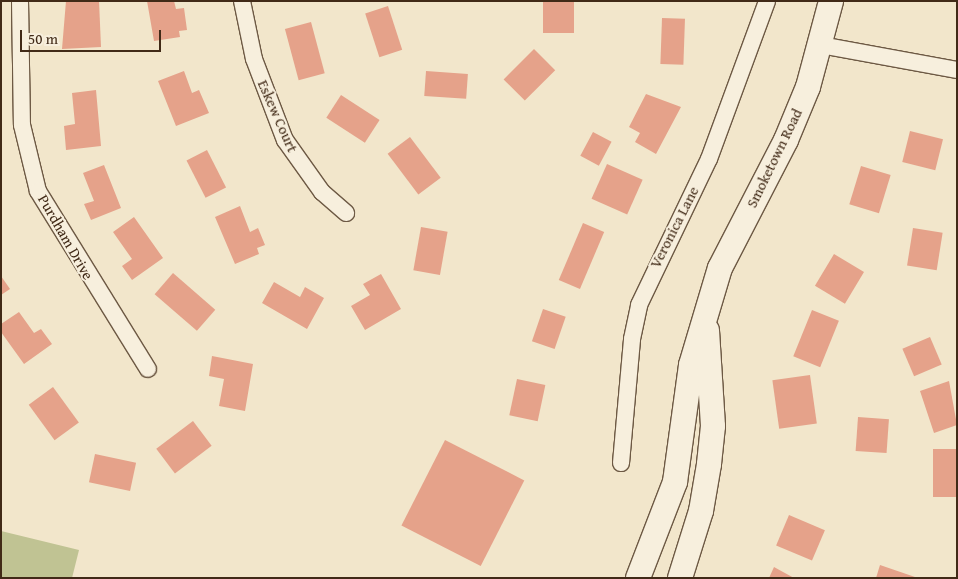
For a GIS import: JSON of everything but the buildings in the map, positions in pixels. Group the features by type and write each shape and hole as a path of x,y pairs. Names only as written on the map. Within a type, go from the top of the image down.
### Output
{"main road":[{"name":"Smoketown Road","path":"638,578 675,482 692,365 706,310 734,236 786,140 821,45 831,1"},
{"name":"Smoketown Road","path":"680,578 701,511 713,426 706,310"}],"street":[{"name":"Purdham Drive","path":"20,1 22,125 38,191 148,369"},
{"name":"Eskew Court","path":"242,1 254,59 285,140 322,192 346,213"},
{"name":"Veronica Lane","path":"621,463 632,339 639,305 709,160 767,1"},
{"path":"821,45 957,70"}],"green space":[{"path":"1,531 79,550 72,578 1,578"}]}
